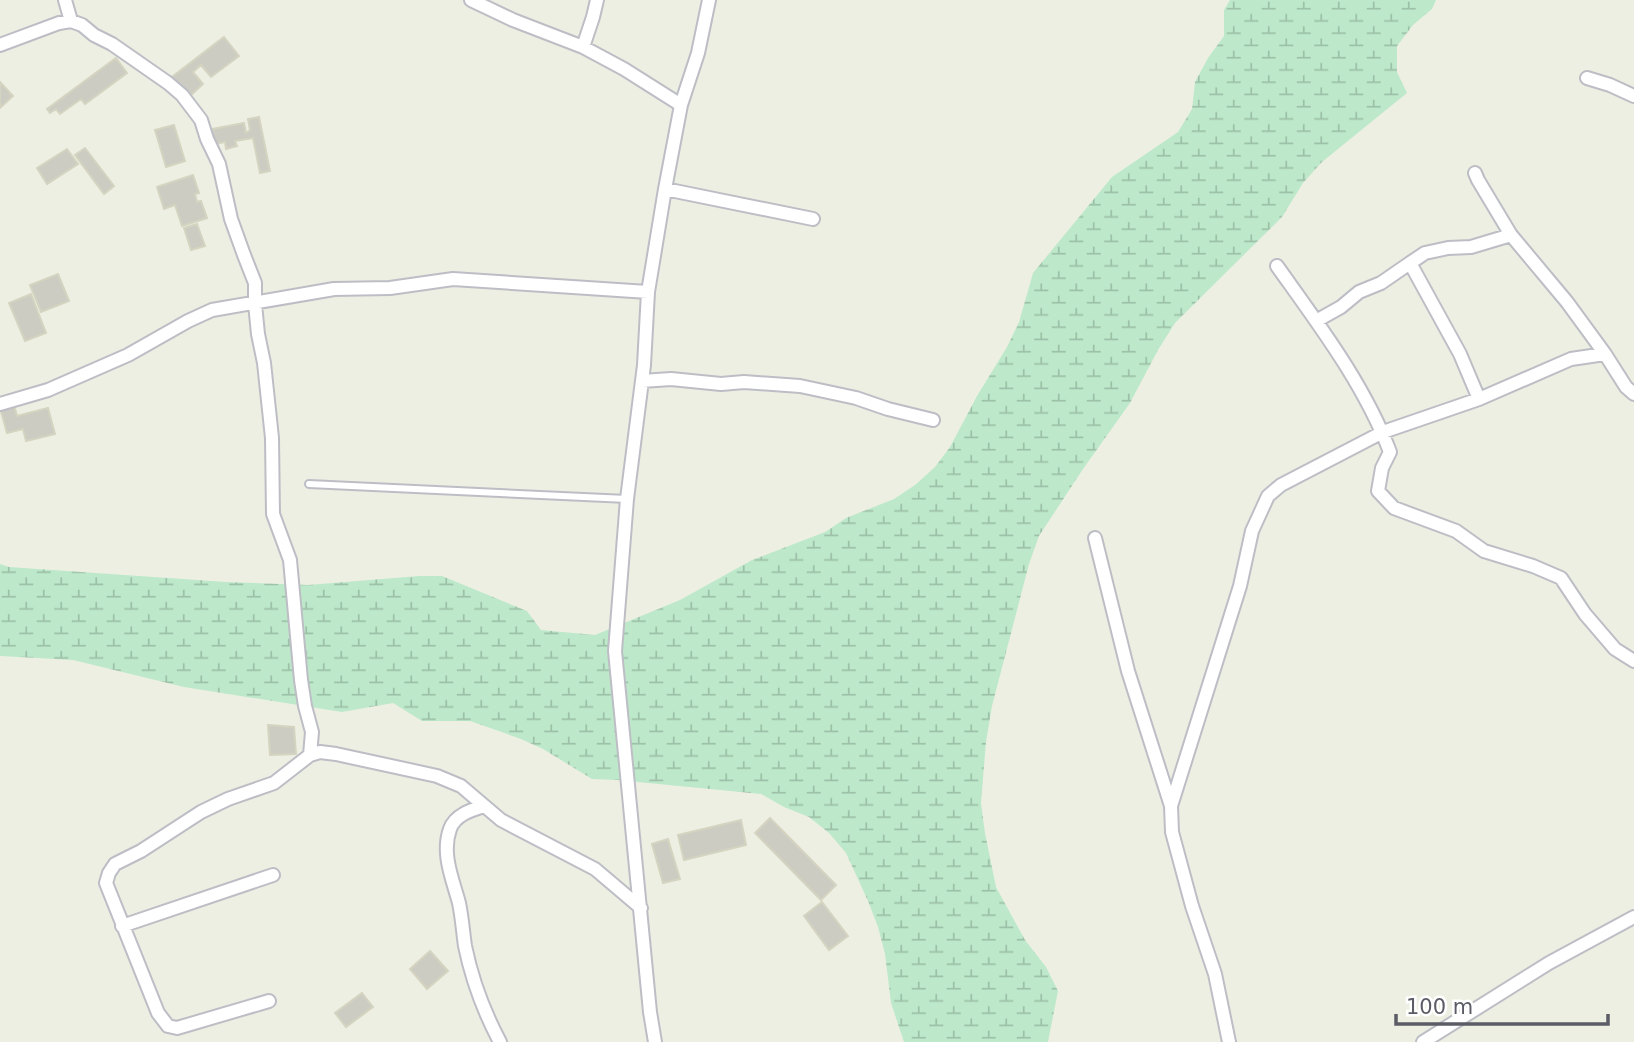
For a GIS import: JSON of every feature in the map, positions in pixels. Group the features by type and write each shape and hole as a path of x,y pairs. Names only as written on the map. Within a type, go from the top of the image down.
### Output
{"street":[{"path":"65,0 71,21"},
{"path":"471,0 513,20 583,47 681,105"},
{"path":"583,47 597,0"},
{"path":"655,1042 615,650 627,499 642,381 648,292 681,105 698,53 709,0"},
{"path":"0,45 59,23 71,21 82,25 168,83 182,95 201,120 219,164 231,219 256,283 255,304 272,438 273,514 290,560 300,667 305,706 312,732 310,755"},
{"path":"1587,78 1634,96"},
{"path":"1475,173 1511,235 1567,302 1626,387 1634,394"},
{"path":"665,189 813,219"},
{"path":"1316,321 1359,292 1381,283 1425,253 1471,247 1511,235"},
{"path":"1410,263 1460,354 1479,399"},
{"path":"1277,265 1346,366 1383,432 1390,452 1382,468 1378,491 1394,508 1456,531 1484,551 1534,566 1561,578 1585,614 1615,649 1634,661"},
{"path":"0,404 48,390 128,355 212,310 334,289 390,288 453,279 648,292"},
{"path":"1171,806 1240,586 1252,531 1268,496 1281,485 1383,432 1479,399 1571,359 1605,354"},
{"path":"642,381 671,379 720,384 744,382 800,386 856,398 933,420"},
{"path":"1094,538 1128,671 1171,806 1172,832 1192,906 1215,974 1229,1042"},
{"path":"269,1001 177,1028 168,1026 158,1013 106,883 115,864 141,851 210,807 274,783 310,755 320,752 437,776 461,786 501,820 595,869 640,908"},
{"path":"484,806 465,812 450,827 446,853 460,906 465,947 474,980 486,1016 500,1042"},
{"path":"122,926 272,875"},
{"path":"1423,1042 1549,963 1634,917"}],"lane":[{"path":"309,484 627,499"}],"green space":[{"path":"1230,0 1436,0 1432,9 1413,25 1397,46 1397,72 1407,93 1322,162 1303,183 1282,217 1175,323 1130,403 1039,536 1029,564 992,706 981,803 996,887 1025,940 1046,967 1058,991 1048,1042 904,1042 891,1003 885,954 878,927 846,853 829,833 809,817 761,794 592,779 521,739 470,721 422,721 393,703 342,712 184,687 73,660 0,656 0,564 9,567 226,582 308,585 442,576 527,611 541,630 595,635 680,600 752,560 825,532 846,518 894,499 935,467 950,447 1019,322 1033,273 1112,177 1178,132 1192,109 1195,82 1224,36 1224,10"}],"building":[{"path":"224,37 239,56 211,77 201,65 193,72 203,84 189,97 172,77"},
{"path":"116,58 127,73 85,104 81,99 60,114 56,109 50,113 47,109"},
{"path":"0,82 13,96 0,108"},
{"path":"259,117 270,171 260,173 253,138 235,141 237,146 226,149 225,142 215,144 212,129 244,123 246,133 250,130 248,119"},
{"path":"174,125 185,161 166,167 155,130"},
{"path":"85,148 114,186 104,194 75,155"},
{"path":"67,149 78,164 47,184 37,168"},
{"path":"193,175 199,193 195,194 197,202 201,201 207,218 182,226 175,205 164,209 157,187"},
{"path":"197,224 205,246 191,250 184,228"},
{"path":"58,274 69,301 41,312 30,285"},
{"path":"31,294 46,333 25,341 9,303"},
{"path":"14,405 17,416 48,408 55,434 26,441 23,429 7,433 0,408"},
{"path":"268,725 294,727 296,754 270,755"},
{"path":"770,818 836,885 821,900 755,833"},
{"path":"741,820 746,845 684,860 678,835"},
{"path":"668,839 680,879 663,883 652,844"},
{"path":"822,902 848,936 829,950 804,916"},
{"path":"430,951 448,971 427,989 410,969"},
{"path":"362,993 373,1007 346,1027 335,1013"}]}
